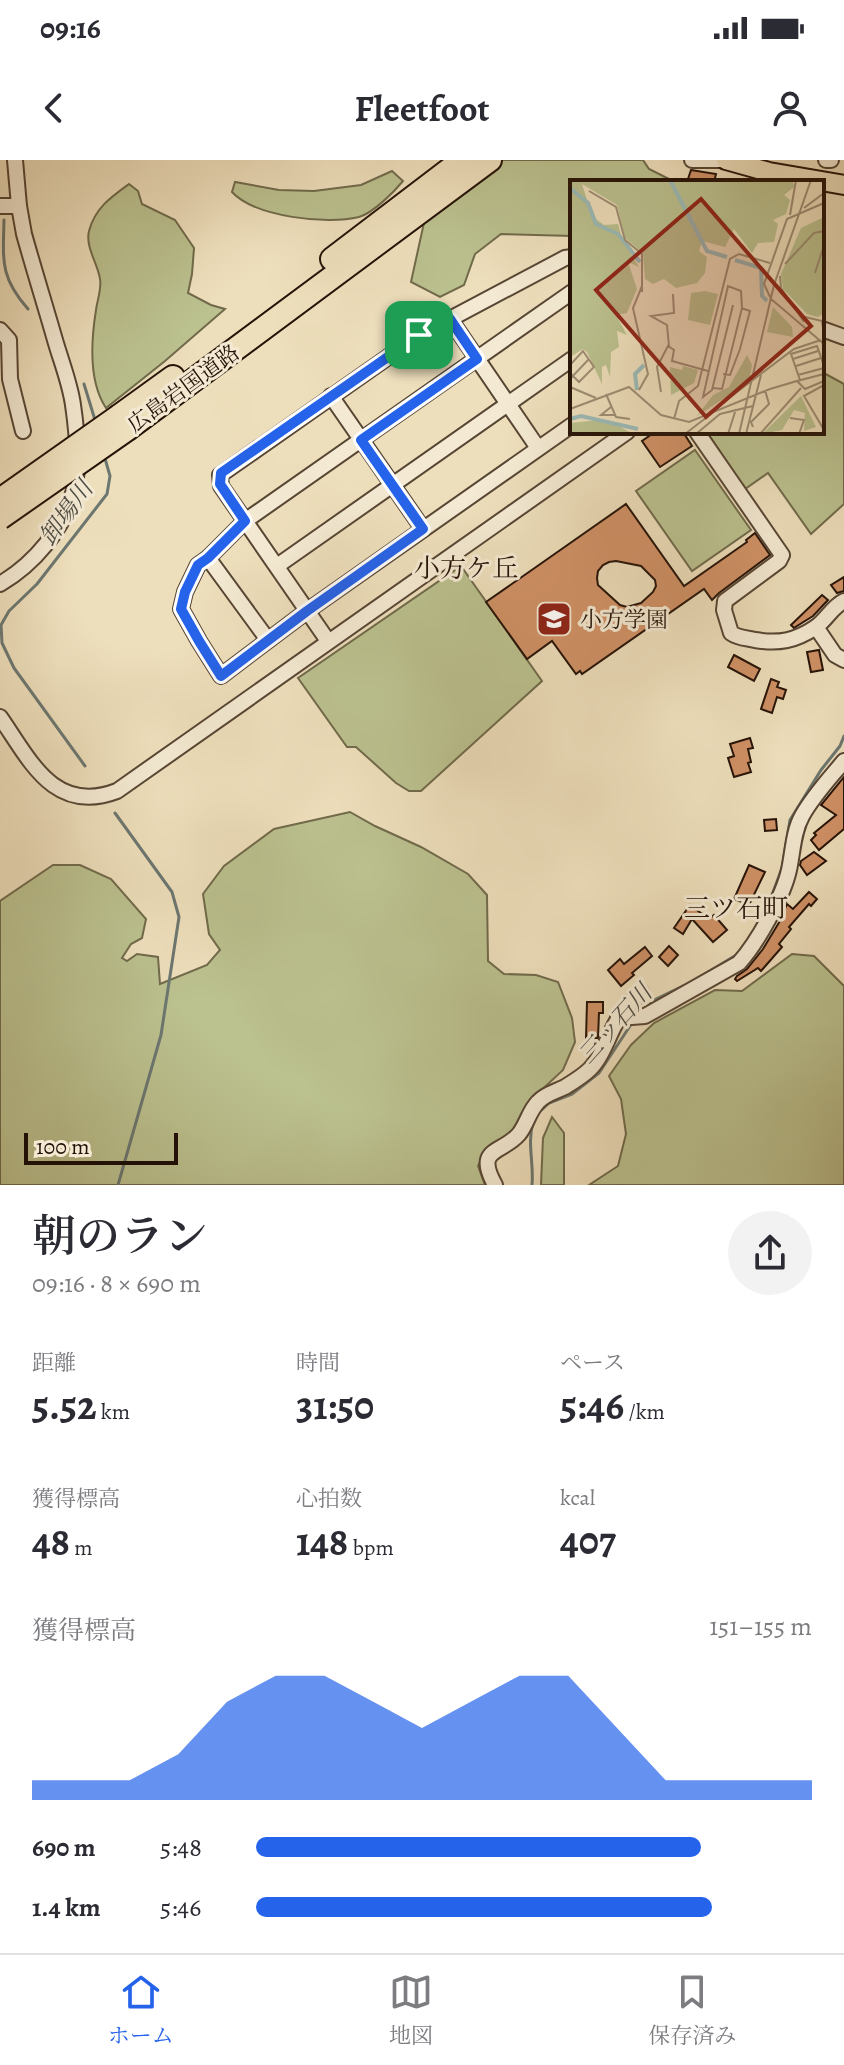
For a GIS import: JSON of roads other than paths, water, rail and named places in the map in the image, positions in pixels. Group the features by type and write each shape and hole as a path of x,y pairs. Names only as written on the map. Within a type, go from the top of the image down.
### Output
{"highway":[{"path":"362,243 462,160"},
{"path":"362,243 398,228 490,160"},
{"name":"広島岩国道路","path":"0,518 124,422 194,362 362,243"},
{"name":"広島岩国道路","path":"0,500 124,422"}],"main road":[{"path":"726,160 815,180"},
{"path":"824,182 844,185"}],"street":[{"path":"0,584 30,562 63,517 73,490 78,448 73,402 24,234 15,160"},
{"path":"692,160 726,160"},
{"path":"0,206 19,206"},
{"path":"328,641 220,484 221,473 418,336 570,257"},
{"path":"570,293 245,521 198,565 181,609 221,676 307,611 570,426"},
{"path":"450,319 538,448"},
{"path":"0,330 9,340 10,379 23,431"},
{"path":"824,330 844,337"},
{"path":"277,566 570,360"},
{"path":"331,396 423,529"},
{"path":"0,717 36,769 52,785 73,795 106,795 127,785 624,434"},
{"path":"698,434 782,555 779,561 725,601 724,610 731,633 737,637 778,643 816,627 844,601"},
{"path":"208,558 268,640"},
{"path":"816,627 835,655 844,660"},
{"path":"620,1018 645,1016 739,963 748,954 782,892 802,816 844,761"},
{"path":"495,1185 488,1164 493,1151 519,1134 538,1102 591,1068 620,1018 641,992"}],"waterway":[{"name":"卸場川","path":"4,220 5,268 12,287 28,309"},
{"name":"卸場川","path":"84,384 95,420"},
{"name":"卸場川","path":"85,766 14,668 2,643 1,625 9,611 37,584 107,494 110,476 104,455"},
{"name":"三ッ石川","path":"754,931 782,868 790,820 844,736"},
{"name":"卸場川","path":"115,813 172,892 179,917 161,1035 118,1185"},
{"name":"三ッ石川","path":"690,983 738,954"},
{"name":"三ッ石川","path":"646,1009 654,1000 683,986"},
{"name":"三ッ石川","path":"536,1115 549,1103 572,1094 599,1073 632,1023"},
{"name":"三ッ石川","path":"532,1185 533,1122"}],"place":[{"name":"小方学園","path":"554,619"}],"district":[{"name":"小方ケ丘","path":"466,568"},
{"name":"三ツ石町","path":"736,908"}]}
